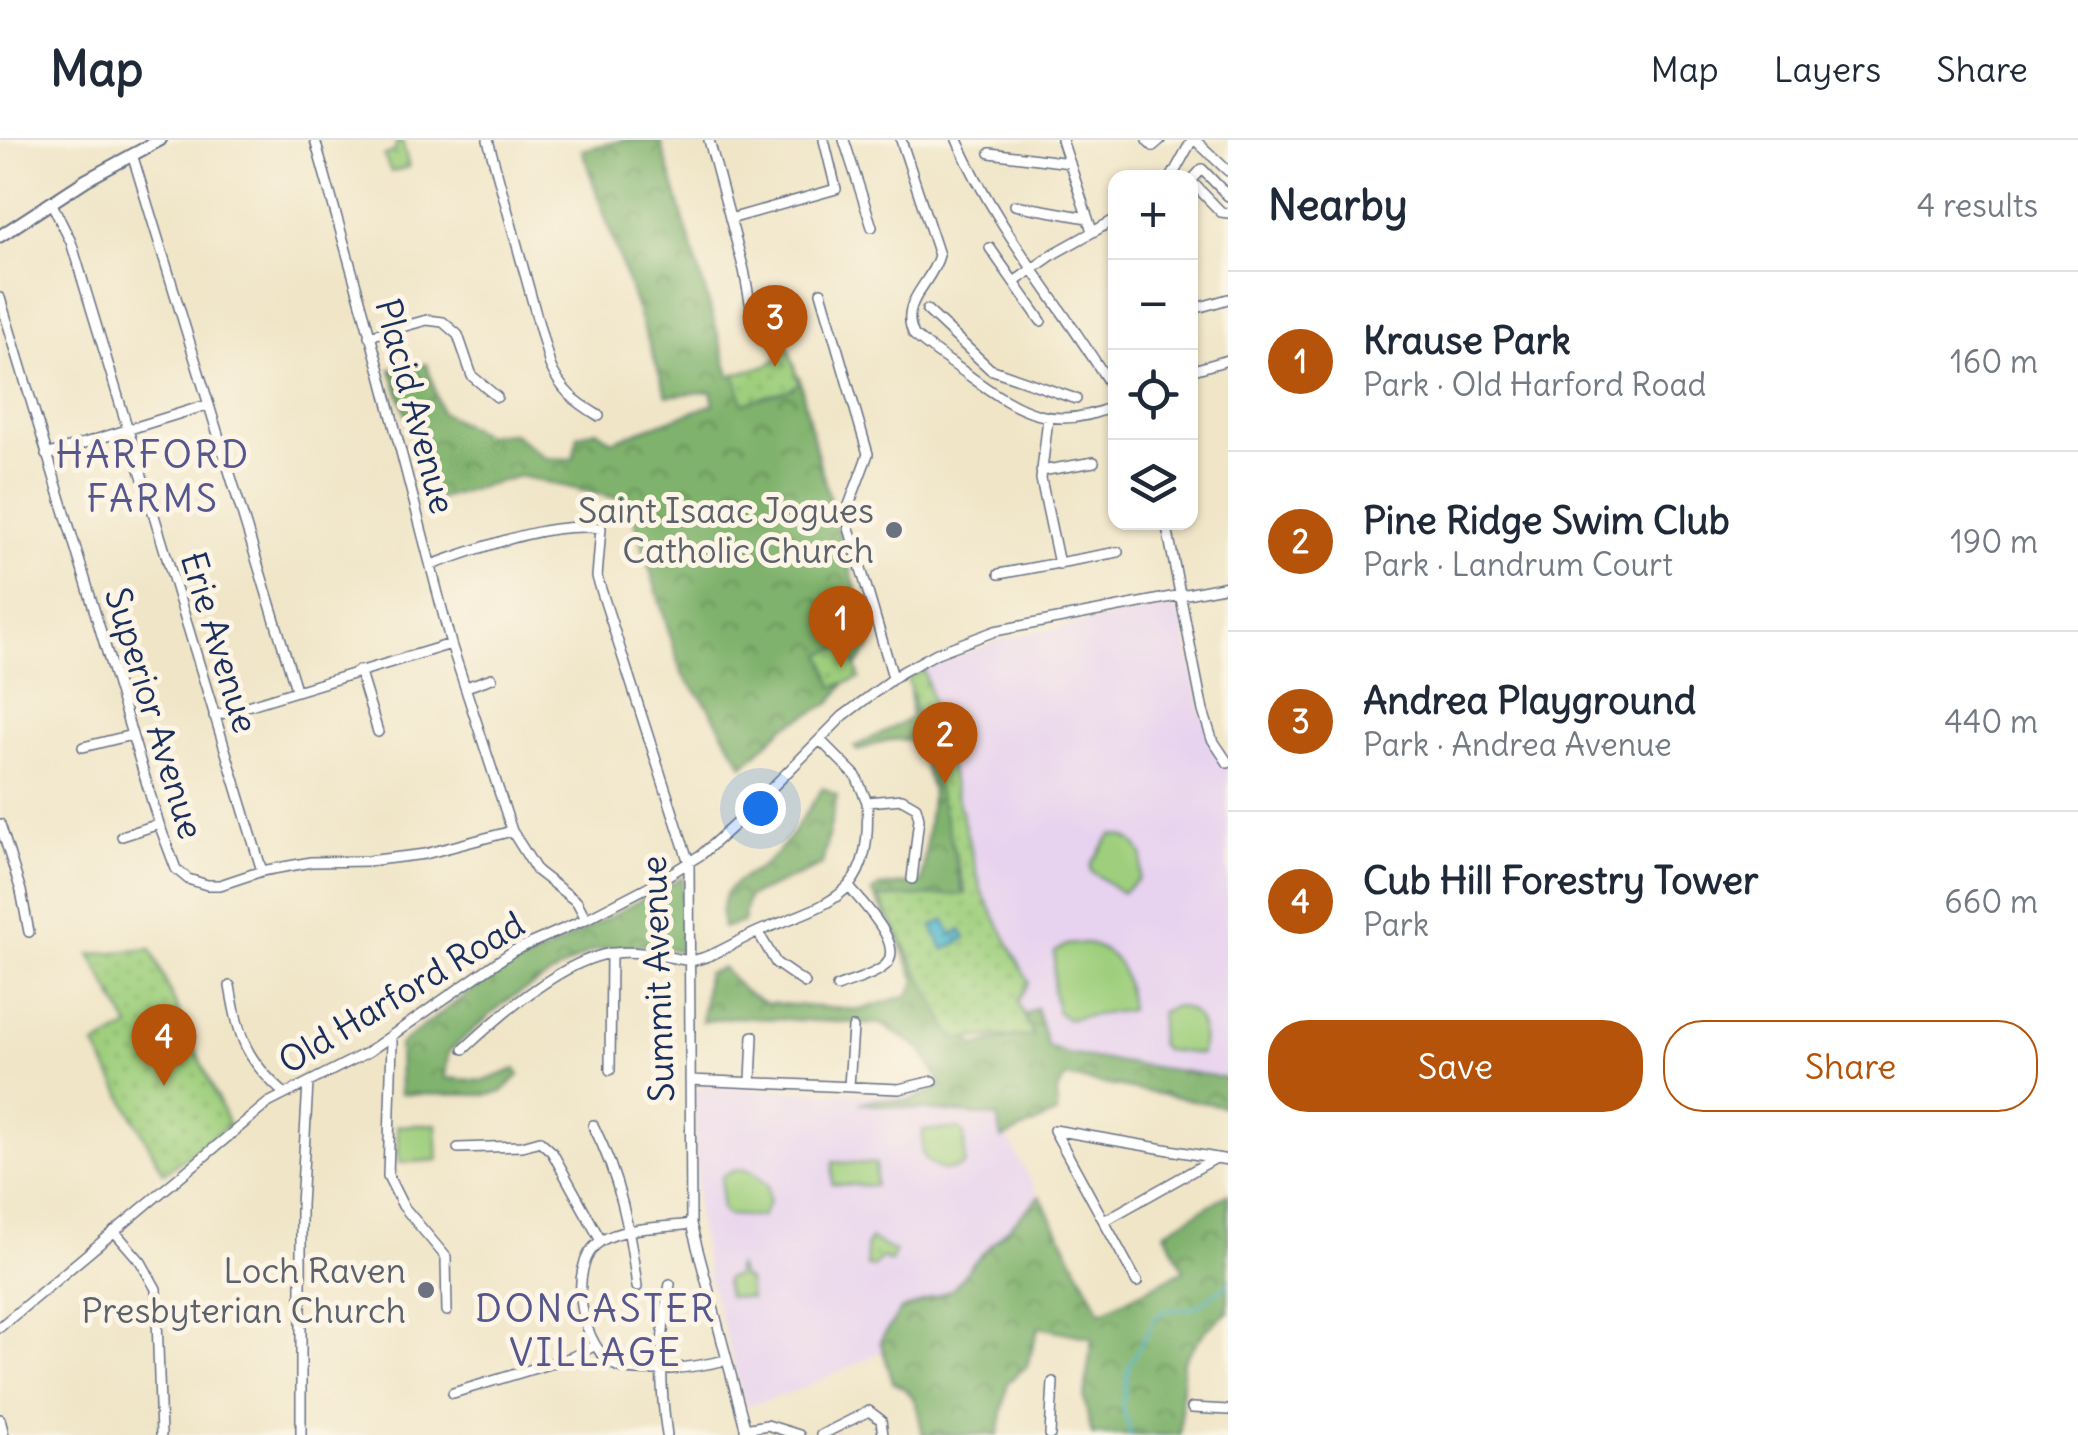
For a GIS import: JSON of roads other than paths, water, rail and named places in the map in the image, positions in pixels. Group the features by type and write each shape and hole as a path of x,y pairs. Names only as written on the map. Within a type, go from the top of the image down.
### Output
{"main road":[{"path":"0,236 160,140"}],"street":[{"name":"Placid Avenue","path":"315,140 452,644 512,832 536,871 577,902 586,919"},
{"path":"488,140 550,364 572,400 600,416"},
{"path":"709,140 752,313 768,346"},
{"path":"730,219 836,189 824,140"},
{"path":"844,140 872,228"},
{"path":"901,140 939,254 911,306 909,323 916,337 1020,410 1048,418 1083,417 1108,408"},
{"path":"957,140 994,212 1108,381"},
{"path":"1062,140 1092,231"},
{"path":"1148,140 1153,146 1160,140"},
{"path":"1176,170 1193,140 1228,171"},
{"path":"990,153 1070,163"},
{"path":"132,154 296,689"},
{"path":"1228,196 1202,169 1191,180 1221,212 1228,212"},
{"name":"Erie Avenue","path":"51,202 67,229 262,871"},
{"path":"1015,205 1087,218"},
{"path":"1014,282 1108,223"},
{"path":"990,248 1041,321"},
{"path":"821,292 868,454 849,505 848,528 893,678"},
{"name":"Superior Avenue","path":"0,298 176,869 196,883 220,885 262,871 311,862 425,854 512,832"},
{"path":"1198,308 1228,299"},
{"path":"927,310 990,369 1076,399"},
{"path":"369,336 426,320 443,322 458,336 472,376 497,397"},
{"path":"1198,369 1228,360"},
{"path":"980,384 990,369"},
{"path":"46,455 207,405"},
{"path":"1048,418 1041,472 1058,564"},
{"path":"1041,472 1094,462"},
{"name":"Summit Avenue","path":"431,565 536,533 579,526 601,528 597,577 689,863 691,1224 746,1432"},
{"path":"1168,530 1203,711 1212,738 1228,763"},
{"path":"999,574 1118,552"},
{"name":"Old Harford Road","path":"0,1327 233,1130 285,1094 389,1038 513,951 586,919 689,863 731,829 854,706 893,678 937,653 995,631 1228,586"},
{"path":"214,716 452,644"},
{"path":"360,670 378,732"},
{"path":"466,687 492,678"},
{"path":"83,747 132,735"},
{"path":"464,1049 540,989 577,966 611,953 691,961 716,955 758,932 830,903 850,888 865,848 867,802 856,776 820,740"},
{"path":"867,802 902,799 916,806 912,879"},
{"path":"0,824 29,932"},
{"path":"122,836 159,824"},
{"path":"837,986 882,968 892,956 892,947 880,926 850,888"},
{"path":"758,932 776,963 805,983"},
{"path":"610,1070 611,953"},
{"path":"230,986 246,1051 258,1070 285,1094"},
{"path":"849,1086 853,1028"},
{"path":"751,1082 753,1036"},
{"path":"389,1038 392,1042 388,1176 403,1206 446,1257 446,1311"},
{"path":"690,1080 899,1089 932,1081"},
{"path":"300,1435 300,1204 308,1083"},
{"path":"592,1125 618,1182 631,1232 637,1287"},
{"path":"1137,1282 1054,1130 1228,1160"},
{"path":"458,1148 522,1146 540,1140 552,1152 601,1241"},
{"path":"1104,1222 1214,1159"},
{"path":"691,1224 631,1232 601,1241 585,1260 580,1283 594,1346 617,1366 690,1368 726,1360"},
{"path":"114,1232 141,1262 156,1289 162,1435"},
{"path":"666,1435 660,1333 670,1284"},
{"path":"453,1393 572,1357 594,1346"},
{"path":"1050,1435 1053,1382"},
{"path":"1192,1408 1228,1410"},
{"path":"821,1435 869,1411 880,1420 884,1435"},
{"path":"0,1419 4,1435"},
{"path":"746,1432 767,1425 799,1435"}],"water":[{"path":"945,920 951,934 961,930 966,938 944,950 932,927"}],"waterway":[{"path":"1131,1435 1122,1407 1129,1365 1157,1316 1163,1311 1195,1308 1228,1284"}],"place":[{"name":"Andrea Playground","path":"775,367"},
{"name":"Saint Isaac Jogues Catholic Church","path":"894,530"},
{"name":"Krause Park","path":"841,668"},
{"name":"Pine Ridge Swim Club","path":"945,784"},
{"name":"Cub Hill Forestry Tower","path":"164,1086"},
{"name":"Loch Raven Presbyterian Church","path":"426,1290"}],"district":[{"name":"HARFORD FARMS","path":"153,476"},
{"name":"DONCASTER VILLAGE","path":"596,1330"}]}
